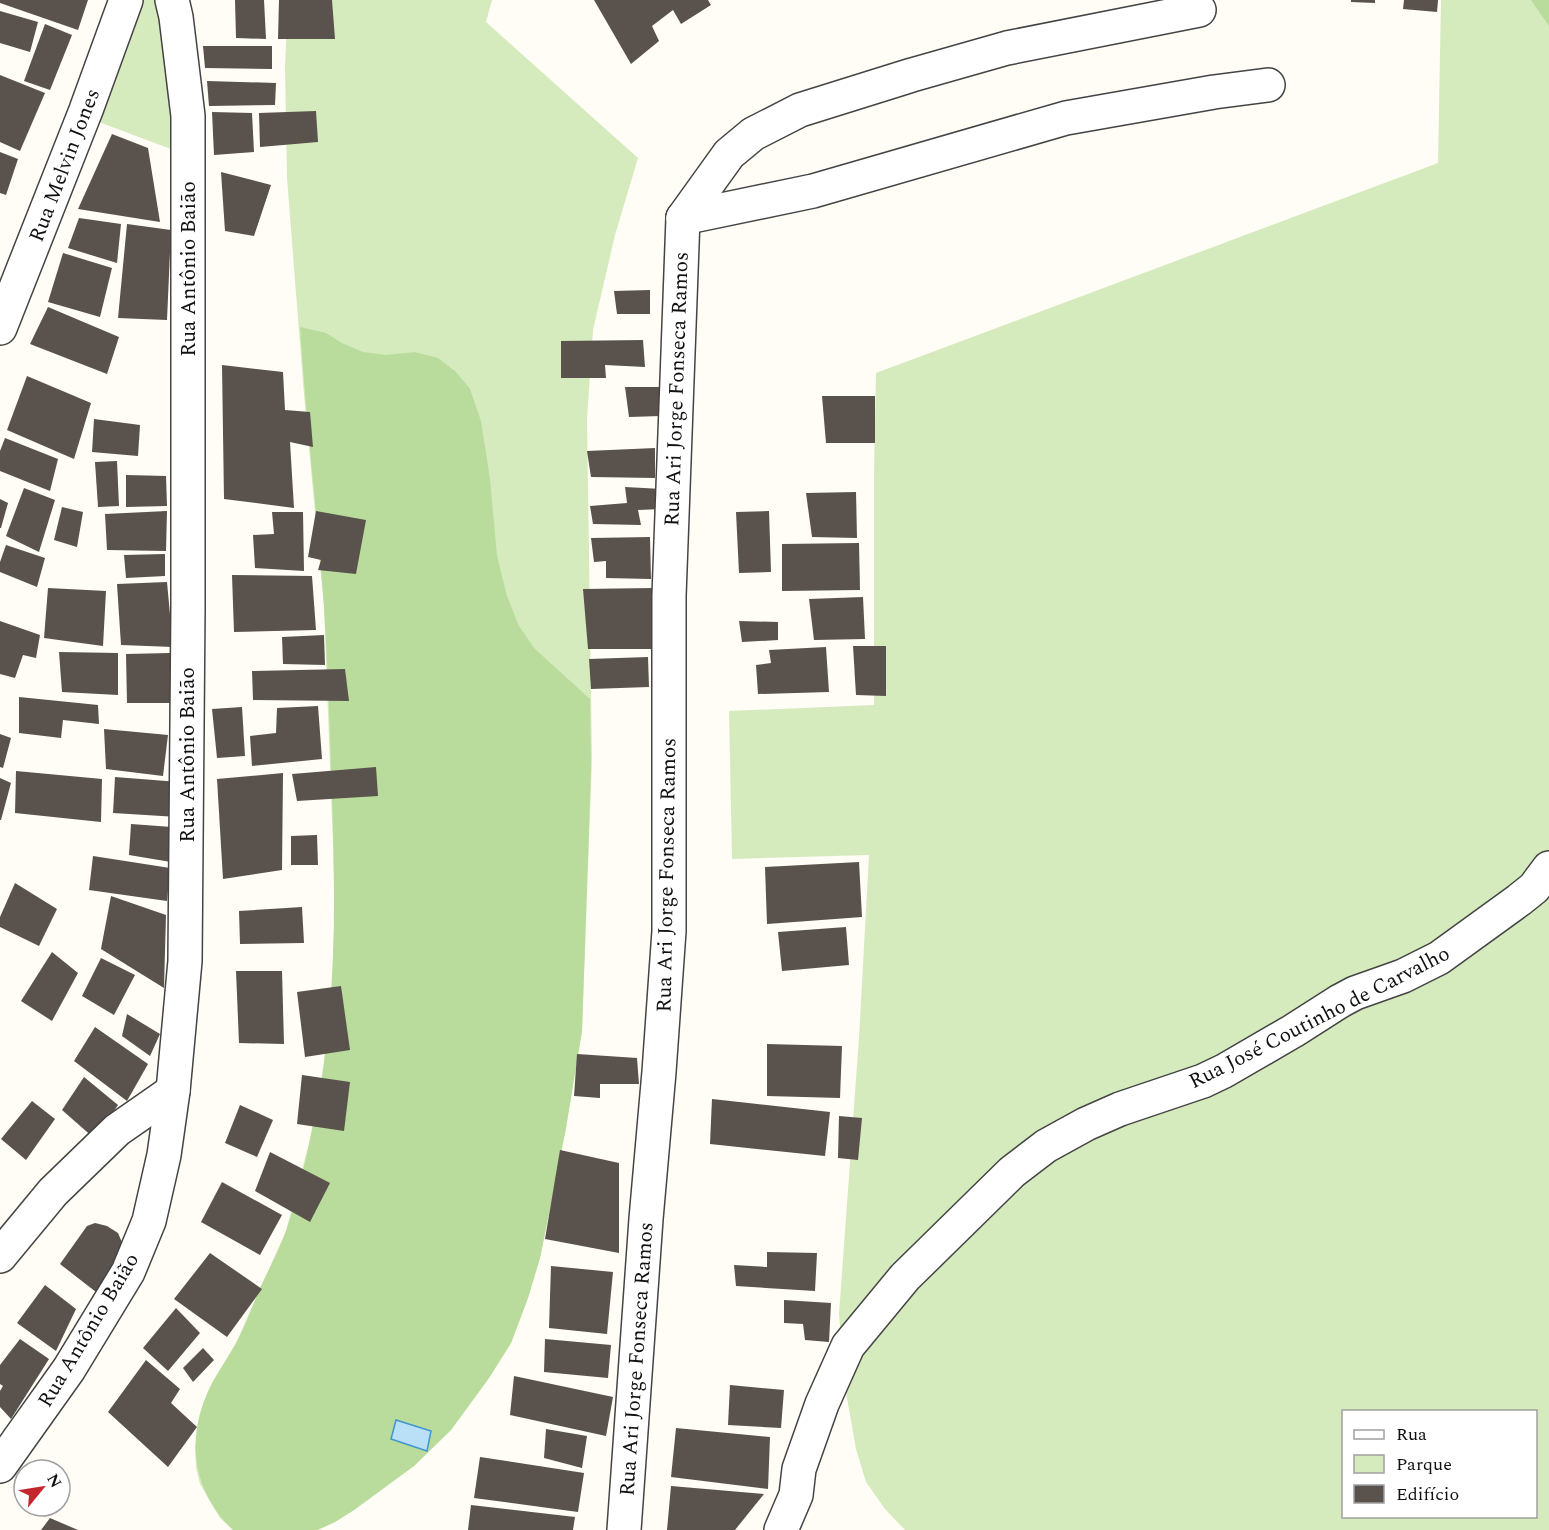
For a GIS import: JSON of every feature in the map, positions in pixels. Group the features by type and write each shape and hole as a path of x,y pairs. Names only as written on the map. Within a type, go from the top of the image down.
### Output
{"street":[{"name":"Rua Melvin Jones","path":"0,328 86,110 126,0"},
{"name":"Rua Antônio Baião","path":"0,1466 69,1369 128,1272 149,1221 164,1155 173,1091 186,961 188,116 172,0"},
{"path":"683,218 729,154 753,134 800,110 1007,48 1199,10"},
{"path":"683,218 813,191 1066,118 1268,85"},
{"name":"Rua Ari Jorge Fonseca Ramos","path":"624,1530 669,931 669,596 683,218"},
{"name":"Rua José Coutinho de Carvalho","path":"781,1530 796,1495 799,1469 822,1404 848,1346 905,1277 1012,1172 1046,1146 1086,1124 1120,1109 1203,1081 1293,1031 1340,1001 1403,976 1439,958 1534,888 1549,868"},
{"path":"0,1257 53,1192 117,1130 173,1091"}],"green space":[{"path":"136,0 159,0 179,152 96,121"},
{"path":"288,0 492,0 486,22 638,158 615,235 593,330 587,419 592,759 582,1031 566,1128 540,1258 511,1343 451,1430 414,1466 354,1510 318,1530 233,1530 220,1518 200,1484 196,1468 195,1447 204,1401 236,1343 286,1231 309,1143 325,1067 335,945 324,607 287,178 285,66"},
{"path":"1441,0 1549,0 1549,1530 905,1530 885,1509 866,1482 856,1449 845,1387 839,1314 859,1038 869,855 732,859 729,711 874,705 876,373 1438,163"},
{"path":"1531,0 1549,0 1549,26"},
{"path":"300,327 326,333 363,352 386,355 415,352 438,358 456,372 470,389 481,421 490,479 497,556 507,596 519,626 535,649 590,699 591,770 582,1031 566,1128 540,1258 511,1343 489,1378 451,1430 414,1466 335,1522 317,1530 233,1530 220,1516 203,1486 196,1452 199,1417 211,1385 245,1324 283,1238 295,1203 315,1116 331,998 334,919 329,703 321,571"}],"water":[{"path":"396,1420 431,1431 427,1451 391,1439"}],"building":[{"path":"0,0 88,0 78,30 0,3"},
{"path":"235,0 264,0 266,39 236,38"},
{"path":"279,0 332,0 335,39 278,39"},
{"path":"594,0 708,0 711,5 681,24 673,10 652,26 659,41 631,64"},
{"path":"1351,0 1375,0 1375,3 1351,2"},
{"path":"1404,0 1438,0 1437,12 1403,9"},
{"path":"0,11 38,22 30,52 0,43"},
{"path":"45,24 72,35 50,90 24,81"},
{"path":"203,46 272,46 272,69 205,68"},
{"path":"0,75 45,93 20,151 0,142"},
{"path":"207,81 276,83 275,105 209,106"},
{"path":"316,111 318,142 260,147 259,113"},
{"path":"212,112 252,113 254,152 214,155"},
{"path":"112,134 148,148 160,222 78,209"},
{"path":"0,152 18,159 6,195 0,193"},
{"path":"221,172 271,185 254,236 225,231"},
{"path":"79,218 121,224 117,263 68,248"},
{"path":"127,224 171,230 167,320 118,318"},
{"path":"63,253 112,268 100,317 48,302"},
{"path":"650,290 650,314 617,314 614,291"},
{"path":"48,307 119,337 107,374 30,344"},
{"path":"643,340 645,367 605,365 606,378 561,378 561,341"},
{"path":"222,365 283,372 285,410 310,412 313,447 290,442 294,508 224,499"},
{"path":"27,376 91,403 74,459 7,430"},
{"path":"625,387 660,387 661,416 629,417"},
{"path":"822,396 875,396 875,443 826,443"},
{"path":"94,419 140,425 138,456 92,452"},
{"path":"5,438 58,459 50,491 0,471 0,451"},
{"path":"655,448 655,478 591,477 587,451"},
{"path":"117,461 119,506 98,507 95,462"},
{"path":"126,475 166,476 167,506 126,507"},
{"path":"625,487 662,489 662,509 638,510 641,525 593,524 590,506 627,503"},
{"path":"24,488 55,500 39,552 6,536"},
{"path":"856,492 857,538 812,537 806,493"},
{"path":"0,499 8,503 1,528 0,528"},
{"path":"62,507 83,512 77,547 54,540"},
{"path":"167,511 166,551 107,550 105,514"},
{"path":"316,511 366,520 356,574 318,570 321,560 308,557"},
{"path":"769,511 771,572 739,573 736,512"},
{"path":"272,512 303,512 304,571 255,568 253,535 274,534"},
{"path":"650,537 651,579 606,578 606,561 594,562 591,538"},
{"path":"859,543 860,590 782,591 782,544"},
{"path":"6,545 45,558 37,587 0,572 0,562"},
{"path":"165,554 165,576 126,578 124,555"},
{"path":"232,575 312,576 316,630 234,632"},
{"path":"167,582 173,647 121,645 117,584"},
{"path":"48,588 106,591 103,646 44,638"},
{"path":"653,588 654,649 588,649 583,589"},
{"path":"863,597 865,639 814,640 809,599"},
{"path":"0,621 40,635 36,658 23,655 15,678 0,674"},
{"path":"739,621 778,622 778,640 742,642"},
{"path":"324,635 325,665 283,664 282,637"},
{"path":"853,646 886,646 886,696 856,695"},
{"path":"826,647 829,692 758,694 756,665 771,663 769,650"},
{"path":"59,652 118,653 118,695 62,692"},
{"path":"170,653 172,703 127,703 126,654"},
{"path":"648,657 649,687 591,689 589,659"},
{"path":"345,669 349,701 253,700 252,671"},
{"path":"19,697 98,705 99,724 63,720 61,738 19,733"},
{"path":"318,706 322,759 252,766 250,736 276,733 277,708"},
{"path":"242,707 245,756 217,758 212,709"},
{"path":"104,729 168,735 163,776 106,769"},
{"path":"0,734 11,738 3,768 0,767"},
{"path":"376,767 378,796 297,801 292,774"},
{"path":"16,771 102,779 101,822 15,813"},
{"path":"283,773 282,870 223,879 217,779"},
{"path":"115,777 179,782 178,817 113,813"},
{"path":"0,778 11,783 1,820 0,820"},
{"path":"131,824 172,827 171,862 129,855"},
{"path":"317,835 318,865 291,865 291,836"},
{"path":"93,856 170,868 167,901 89,890"},
{"path":"859,862 862,917 767,924 765,867"},
{"path":"15,883 57,909 39,946 0,927 0,917"},
{"path":"111,896 166,915 164,988 101,949"},
{"path":"302,907 304,943 240,944 239,911"},
{"path":"846,927 849,965 782,971 778,932"},
{"path":"52,952 78,973 52,1021 21,1001"},
{"path":"101,958 135,975 114,1015 82,996"},
{"path":"236,971 282,971 284,1044 239,1043"},
{"path":"341,986 350,1050 305,1057 297,992"},
{"path":"127,1014 160,1034 150,1056 122,1036"},
{"path":"95,1027 148,1064 127,1101 74,1061"},
{"path":"767,1044 842,1046 840,1098 767,1096"},
{"path":"577,1054 637,1058 639,1084 600,1084 600,1098 574,1096"},
{"path":"302,1075 350,1082 344,1131 297,1124"},
{"path":"84,1077 118,1105 95,1139 62,1110"},
{"path":"712,1099 830,1112 825,1156 710,1144"},
{"path":"32,1101 55,1119 26,1160 1,1139"},
{"path":"240,1105 273,1120 257,1157 225,1143"},
{"path":"839,1116 862,1118 858,1160 838,1158"},
{"path":"560,1150 619,1163 619,1253 545,1239"},
{"path":"270,1152 330,1183 310,1222 255,1191"},
{"path":"222,1182 282,1215 260,1255 201,1222"},
{"path":"95,1223 107,1226 118,1233 124,1247 122,1260 96,1292 60,1264 87,1226"},
{"path":"767,1252 817,1253 815,1291 736,1286 734,1265 767,1267"},
{"path":"210,1253 262,1289 227,1337 174,1299"},
{"path":"551,1266 613,1272 607,1334 549,1328"},
{"path":"45,1285 76,1309 56,1351 17,1323"},
{"path":"784,1300 831,1303 829,1342 805,1340 803,1324 784,1323"},
{"path":"176,1308 200,1333 168,1371 143,1348"},
{"path":"20,1339 49,1359 11,1419 0,1407 0,1391 3,1386 0,1384 0,1365"},
{"path":"545,1339 611,1345 608,1378 544,1372"},
{"path":"203,1348 214,1360 193,1382 183,1368"},
{"path":"146,1360 180,1389 171,1403 197,1427 168,1467 108,1412"},
{"path":"514,1376 613,1397 606,1436 510,1415"},
{"path":"730,1385 784,1390 781,1428 728,1425"},
{"path":"676,1428 770,1437 768,1489 671,1477"},
{"path":"546,1429 587,1436 582,1468 544,1458"},
{"path":"480,1457 584,1473 578,1512 474,1498"},
{"path":"671,1486 764,1494 735,1530 667,1530"},
{"path":"471,1505 575,1517 573,1530 468,1530"},
{"path":"50,1518 78,1530 41,1530"}]}
